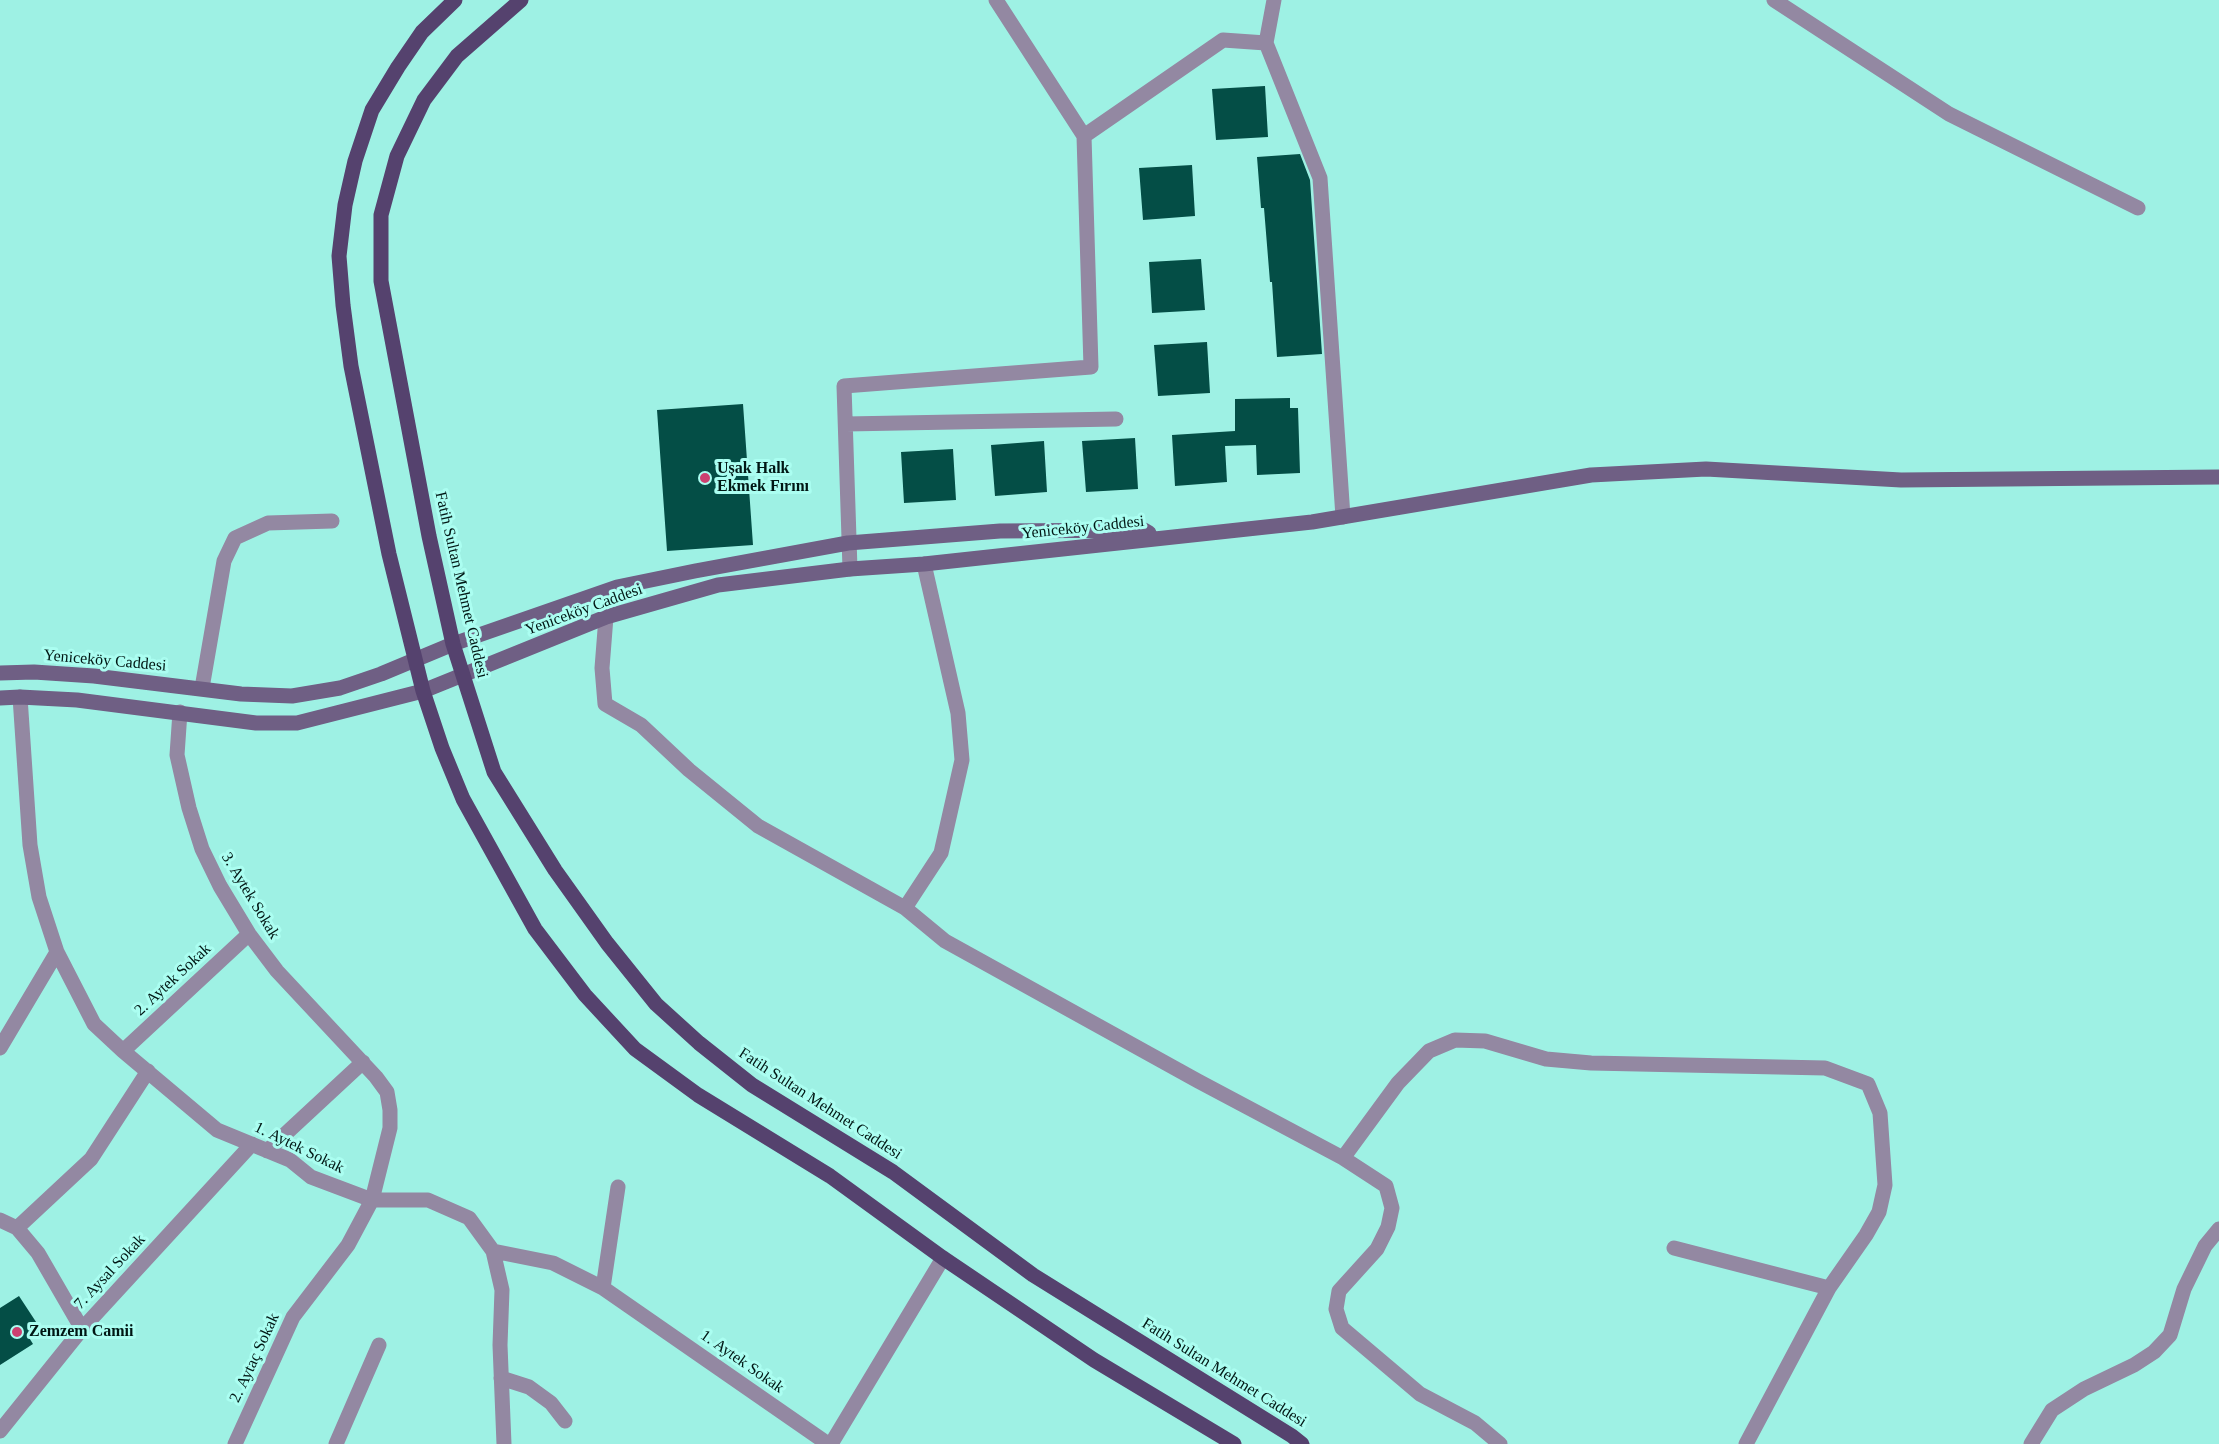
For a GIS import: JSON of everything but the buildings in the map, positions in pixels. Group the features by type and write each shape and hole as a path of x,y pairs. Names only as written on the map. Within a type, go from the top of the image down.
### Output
{"main road":[{"path":"454,0 422,32 372,110 355,161 345,205 339,256 351,366 390,554 423,691 442,748 463,799 535,929 585,995 635,1049 698,1095 830,1176 943,1258 1094,1360 1234,1444"},
{"name":"Fatih Sultan Mehmet Caddesi","path":"520,0 457,56 424,100 397,156 381,215 381,281 429,536 453,644 494,772 555,870 607,943 656,1004 699,1043 753,1085 893,1172 1033,1275 1302,1444"}],"street":[{"path":"850,569 844,386 1091,367 1083,136 996,0"},
{"path":"1274,0 1266,43 1320,178 1343,517"},
{"path":"1774,0 1949,114 2138,208"},
{"path":"1083,136 1224,40 1266,43"},
{"path":"846,424 1116,419"},
{"path":"1157,538 1312,522 1591,475 1706,469 1901,480 2219,477"},
{"path":"202,688 224,561 235,538 268,523 332,521"},
{"name":"Yeniceköy Caddesi","path":"0,673 34,672 84,675 241,694 292,696 340,688 453,644 617,587 848,543 1000,531 1144,530 1157,538"},
{"name":"Yeniceköy Caddesi","path":"0,698 77,700 256,723 297,723 423,691 606,618 718,585 850,569 924,564 1157,538"},
{"path":"905,909 941,852 962,760 958,713 924,564"},
{"path":"606,618 602,668 605,704 641,725 689,770 758,826 905,909 945,941 1198,1081 1343,1158 1386,1186 1392,1208 1388,1227 1377,1249 1339,1291 1336,1309 1342,1328 1420,1394 1475,1424 1500,1444"},
{"name":"1. Aytek Sokak","path":"21,697 30,845 39,897 57,952 94,1024 123,1052 217,1130 290,1160 311,1177 372,1200 428,1200 469,1218 493,1251 553,1263 603,1288 830,1444"},
{"name":"3. Aytek Sokak","path":"180,712 177,755 189,808 202,849 220,886 249,934 277,971 363,1062 387,1092"},
{"name":"2. Aytek Sokak","path":"123,1052 249,934"},
{"path":"0,1048 57,952"},
{"path":"1343,1158 1398,1083 1429,1051 1455,1040 1485,1041 1546,1059 1590,1063 1825,1068 1868,1084 1880,1113 1884,1185 1879,1212 1866,1236 1829,1288 1746,1444"},
{"path":"267,1151 363,1062"},
{"path":"17,1228 91,1159 148,1071"},
{"name":"2. Aytaç Sokak","path":"235,1444 293,1317 348,1245 372,1200 390,1128 387,1092"},
{"name":"7. Aysal Sokak","path":"0,1431 82,1329 252,1144"},
{"path":"603,1288 618,1187"},
{"path":"0,1221 17,1228 38,1253 82,1329"},
{"path":"2031,1444 2052,1410 2084,1389 2134,1365 2154,1352 2170,1335 2184,1289 2205,1246 2219,1229"},
{"path":"1674,1248 1829,1288"},
{"path":"493,1251 502,1290 501,1378 504,1444"},
{"path":"830,1444 943,1258"},
{"path":"336,1444 379,1345"},
{"path":"501,1378 529,1387 550,1403 565,1421"}],"place":[{"name":"Uşak Halk Ekmek Fırını","path":"705,478"},
{"name":"Zemzem Camii","path":"17,1332"}]}
